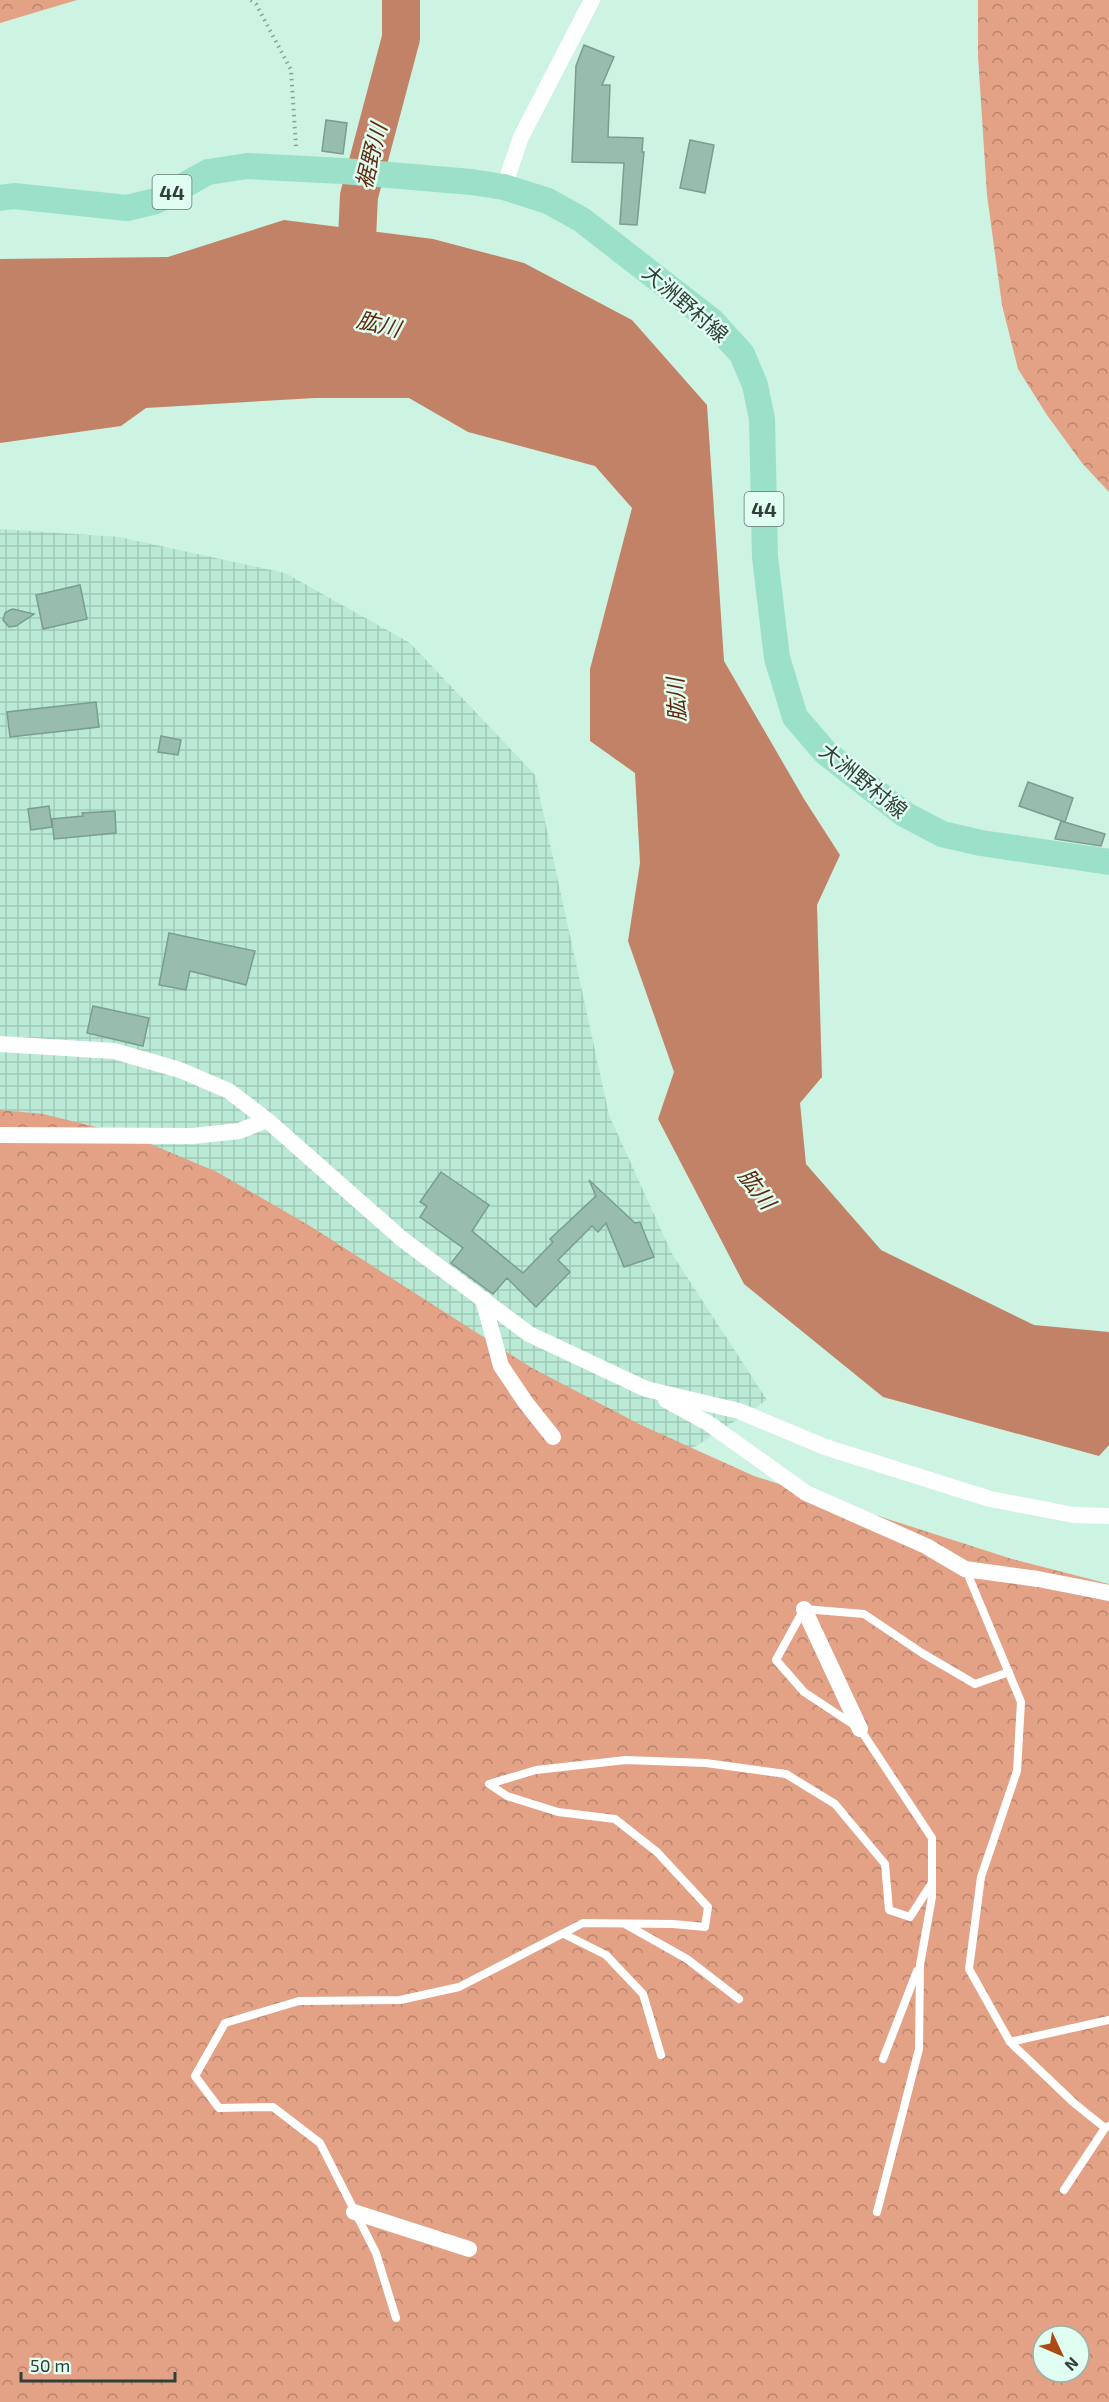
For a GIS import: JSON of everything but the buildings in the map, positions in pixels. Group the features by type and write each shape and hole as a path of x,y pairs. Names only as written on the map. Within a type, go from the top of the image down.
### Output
{"main road":[{"name":"大洲野村線","path":"0,198 14,196 127,208 156,201 208,172 247,166 343,171 504,187 548,201 582,220 712,321 742,354 755,385 762,419 765,557 777,658 795,717 825,752 904,814 942,834 981,843 1109,862"}],"street":[{"path":"504,187 521,137 592,0"},
{"path":"0,1044 114,1051 180,1070 228,1091 267,1120 402,1239 529,1334 646,1389 708,1423 806,1493 927,1546 966,1569 1038,1579 1109,1593"},
{"path":"0,1135 193,1136 238,1131 267,1120"},
{"path":"483,1299 501,1366 553,1437"},
{"path":"646,1389 739,1411 825,1448 990,1499 1074,1515 1109,1516"},
{"path":"804,1609 860,1729"},
{"path":"354,2212 469,2249"}],"lane":[{"path":"966,1569 1021,1702 1017,1771 981,1877 969,1969 1010,2042 1074,2103 1107,2127 1064,2190"},
{"path":"877,2212 919,2049 920,1965 932,1897 932,1838 860,1729 804,1692 776,1660 804,1609 864,1614 922,1653 975,1684 1009,1672"},
{"path":"396,2318 376,2253 320,2143 273,2107 219,2108 195,2076 225,2023 299,2001 400,2000 459,1987 583,1923 705,1927 708,1907 657,1852 615,1820 558,1812 507,1796 489,1784 536,1770 626,1760 706,1763 786,1774 835,1804 885,1864 890,1910 910,1917 932,1883"},
{"path":"625,1924 687,1959 740,1999"},
{"path":"564,1934 606,1955 643,1994 661,2055"},
{"path":"883,2059 920,1965"},
{"path":"1010,2042 1109,2020"}],"path":[{"path":"251,0 256,4 291,70 298,169"}],"shaded area":[{"path":"0,529 119,537 285,573 410,643 535,775 609,1115 672,1254 767,1400 703,1442 577,1508 0,1175"}],"green space":[{"path":"0,0 77,0 0,23"},
{"path":"978,0 1109,0 1109,492 1082,463 1047,415 1018,369 1002,305 987,195 978,56"},
{"path":"0,1110 43,1114 129,1135 217,1172 310,1226 532,1368 641,1425 754,1476 1012,1559 1109,1584 1109,2402 0,2402"}],"water":[{"name":"肱川","path":"284,220 433,239 524,263 632,320 707,405 724,661 804,799 840,855 817,905 822,1077 800,1103 806,1164 881,1250 1034,1325 1109,1332 1109,1445 1099,1456 883,1397 744,1284 658,1119 674,1072 628,941 640,863 635,773 590,741 590,669 632,508 595,466 468,432 409,398 315,398 146,408 121,426 0,443 0,259 168,257"}],"waterway":[{"name":"裾野川","path":"355,281 359,196 401,38 401,0"}]}
